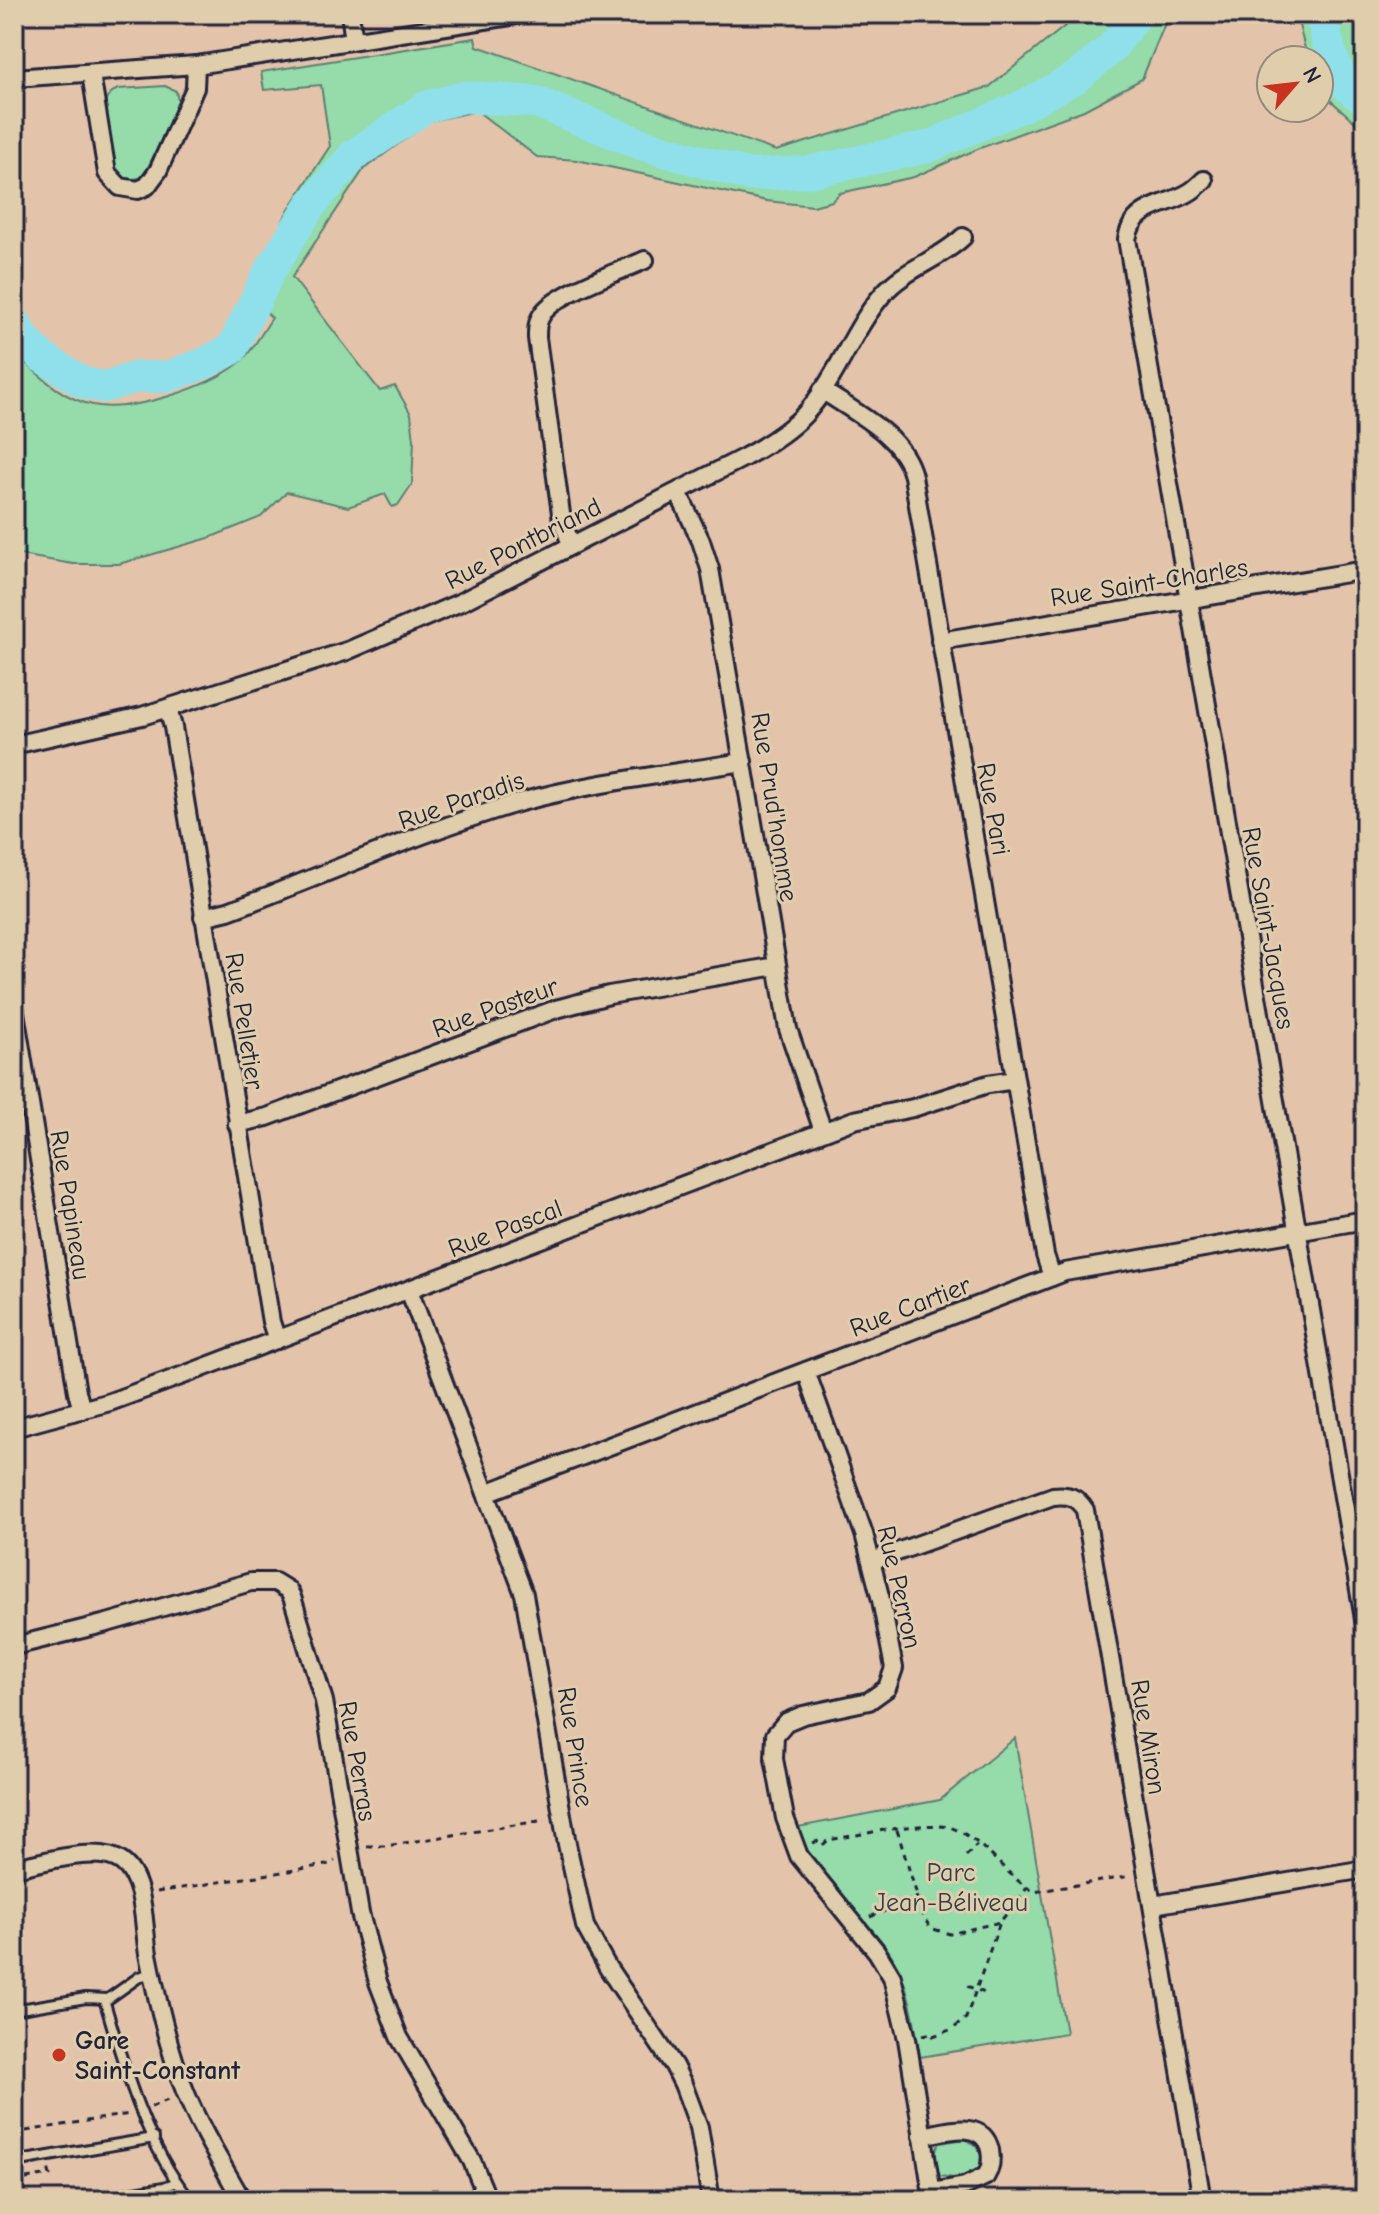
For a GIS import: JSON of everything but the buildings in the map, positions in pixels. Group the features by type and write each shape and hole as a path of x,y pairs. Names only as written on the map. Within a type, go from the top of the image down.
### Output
{"street":[{"path":"350,14 354,40"},
{"path":"14,78 196,65 524,14"},
{"path":"91,74 107,173 120,187 138,190 147,186 158,171 195,88 196,65"},
{"name":"Rue Saint-Jacques","path":"1204,180 1187,194 1145,210 1133,222 1127,239 1365,1625"},
{"name":"Rue Pontbriand","path":"14,745 168,709 360,646 461,602 678,492 773,441 798,422 883,295 900,279 943,254 963,237"},
{"path":"571,544 560,506 537,338 539,318 560,298 645,260"},
{"name":"Rue Pari","path":"822,390 896,443 908,460 913,476 1045,1255 1052,1277"},
{"name":"Rue Prud'homme","path":"678,492 701,541 710,569 791,1042 823,1131"},
{"name":"Rue Saint-Charles","path":"940,641 1365,570"},
{"name":"Rue Pelletier","path":"168,709 271,1322 277,1340"},
{"name":"Rue Paradis","path":"203,917 241,906 521,802 743,762"},
{"name":"Rue Pasteur","path":"237,1124 267,1117 556,1009 609,995 777,966"},
{"name":"Rue Papineau","path":"14,1006 82,1410"},
{"name":"Rue Pascal","path":"14,1428 82,1410 277,1340 854,1120 913,1108 988,1084 1015,1080"},
{"name":"Rue Cartier","path":"486,1493 1052,1277 1078,1269 1365,1220"},
{"name":"Rue Prince","path":"409,1290 515,1569 529,1616 579,1907 601,1956 683,2084 699,2127 711,2200"},
{"name":"Rue Perron","path":"806,1371 872,1561 893,1659 891,1682 883,1693 869,1701 803,1715 786,1722 775,1735 773,1751 785,1818 799,1856 877,1952 892,1977 905,2023 922,2136 933,2196 986,2176 990,2165 989,2149 979,2133 968,2129 922,2136"},
{"name":"Rue Miron","path":"872,1561 1053,1496 1068,1496 1080,1503 1090,1527 1202,2200"},
{"name":"Rue Perras","path":"14,1646 251,1582 268,1581 288,1590 324,1701 357,1900 378,1982 399,2037 472,2161 488,2200"},
{"path":"14,1868 96,1854 108,1855 124,1863 138,1892 152,1973 185,2093 242,2200"},
{"path":"1153,1905 1365,1869"}],"lane":[{"path":"14,2010 86,1998 104,1999 114,1996 139,1977 152,1973"},
{"path":"104,1999 130,2085 177,2182 191,2200"},
{"path":"14,2162 154,2138"},
{"path":"89,2200 177,2182"}],"path":[{"path":"359,1847 386,1846 550,1819"},
{"path":"805,1847 821,1840 824,1844 828,1840 945,1826 957,1830 977,1845 1027,1888 1042,1893 1135,1875"},
{"path":"897,1830 926,1924 936,1932 959,1933 1000,1922"},
{"path":"966,1856 977,1845"},
{"path":"149,1892 297,1870 337,1860"},
{"path":"917,2036 937,2035 960,2025 970,2010 1000,1922 1027,1888"},
{"path":"865,1920 918,1897"},
{"path":"993,1940 1001,1943"},
{"path":"967,1986 985,1993"},
{"path":"151,2107 175,2097"},
{"path":"14,2133 130,2114"},
{"path":"14,2181 50,2175"}],"green space":[{"path":"1080,14 1169,14 1142,79 1084,110 980,148 914,177 840,193 832,201 813,206 767,201 577,160 537,157 477,111 430,121 364,169 292,277 380,391 395,386 411,414 414,440 412,484 398,505 392,507 385,494 348,507 287,492 261,517 209,538 119,564 73,564 14,554 14,324 17,355 43,378 61,392 82,402 109,406 148,402 169,396 226,372 248,354 272,318 249,295 287,212 330,146 321,85 264,90 261,72 475,38 477,46 776,151 989,87"},
{"path":"1296,14 1365,14 1365,131 1335,104 1335,44 1304,44"},
{"path":"165,86 176,91 179,106 143,177 124,177 118,173 113,159 106,100 118,89"},
{"name":"Parc Jean-Béliveau","path":"1015,1738 1066,2033 920,2057 914,2018 892,1956 815,1863 798,1827 940,1800"},
{"path":"965,2139 978,2146 981,2156 978,2173 961,2179 940,2176 936,2155 940,2143"}],"waterway":[{"path":"14,320 21,335 42,357 84,383 104,387 137,377 166,377 203,364 232,349 269,272 310,206 354,155 426,107 464,97 536,102 641,144 749,175 808,172 928,147 1025,105 1075,78 1111,49 1137,14"},
{"path":"1320,14 1339,74 1345,84 1365,98"}],"place":[{"name":"Gare Saint-Constant","path":"59,2055"}]}
